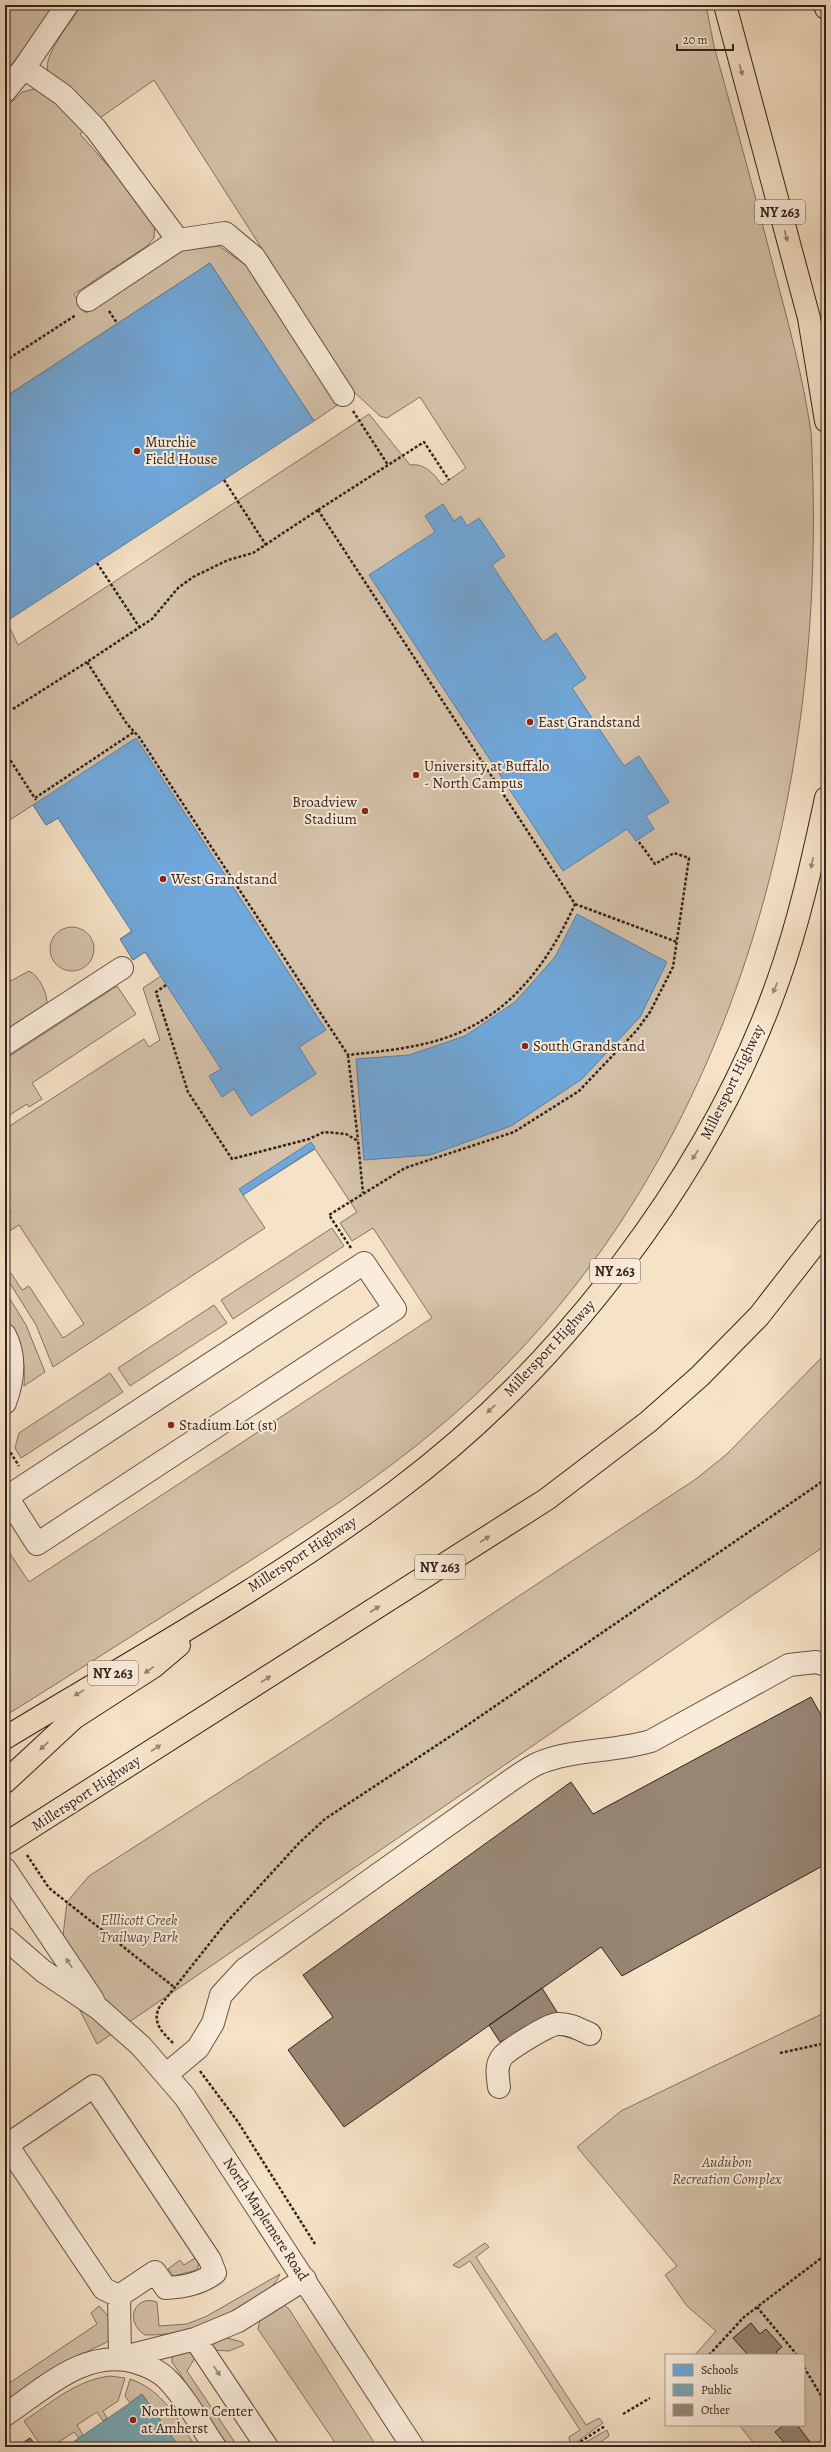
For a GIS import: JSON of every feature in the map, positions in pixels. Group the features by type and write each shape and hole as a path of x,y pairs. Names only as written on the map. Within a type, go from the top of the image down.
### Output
{"main road":[{"name":"NY 263","path":"725,5 809,318 826,421"},
{"name":"Millersport Highway","path":"5,1738 220,1608 398,1490 426,1467 528,1375 598,1294 657,1214 702,1144 745,1060 778,981 810,871 826,798"},
{"name":"Millersport Highway","path":"5,1844 547,1499 648,1422 700,1376 759,1316 826,1230"},
{"path":"5,1782 74,1718 153,1668 220,1608"}],"street":[{"path":"5,91 24,68 67,5"},
{"path":"24,68 63,95 95,128 178,240"},
{"path":"88,300 178,240 225,233 254,257 343,395"},
{"path":"5,1044 122,968"},
{"path":"364,1263 395,1309 37,1544 6,1496 30,1482 362,1264 364,1263"},
{"path":"5,1335 12,1366 12,1380 5,1403"},
{"path":"167,2074 198,2048 214,2023 221,1995 245,1969 532,1767 561,1756 627,1749 651,1742 789,1665 816,1662 826,1665"},
{"name":"North Maplemere Road","path":"5,1869 98,2008"},
{"name":"North Maplemere Road","path":"5,1938 43,1972 98,2008 141,2046 167,2074 202,2121 413,2447"},
{"path":"499,2087 497,2068 501,2058 508,2050 555,2023 569,2025 590,2034"},
{"path":"94,2086 210,2260 214,2273 204,2280 184,2287 166,2288 155,2272 119,2296 104,2289 7,2145 94,2086"},
{"path":"5,2416 68,2372 100,2359 120,2358 195,2339 238,2321 305,2279"},
{"path":"119,2296 120,2358"},
{"path":"195,2339 267,2447"},
{"path":"120,2358 152,2367 168,2379 215,2447"}],"path":[{"path":"5,361 86,309 88,300"},
{"path":"343,395 388,465"},
{"path":"14,709 140,628 152,619 178,588 193,578 228,560 253,553 424,442 449,480"},
{"path":"224,480 266,545"},
{"path":"318,510 575,904 677,942"},
{"path":"97,563 140,628"},
{"path":"87,662 348,1055 363,1193"},
{"path":"5,752 36,799 134,732"},
{"path":"362,1264 329,1215 405,1168 514,1132 579,1091 637,1030 650,1012 673,967 689,858 674,853 655,864 639,842"},
{"path":"348,1055 406,1048 434,1042 462,1031 488,1016 511,998 550,954 575,904"},
{"path":"166,985 156,992 188,1092 232,1159 309,1139 324,1132 339,1132 358,1141"},
{"path":"5,1444 30,1482"},
{"path":"27,1854 49,1888 174,1987"},
{"path":"780,2052 826,2043"},
{"path":"710,2354 744,2317 820,2259 826,2257"},
{"path":"757,2307 795,2354"},
{"path":"805,2369 826,2404"},
{"path":"623,2414 650,2398"},
{"path":"572,2447 606,2426"}],"green space":[{"path":"11,5 55,5 5,74 5,15"},
{"path":"82,5 706,5 714,46 753,188 804,392 811,432 813,569 802,707 778,842 741,974 690,1099 624,1217 543,1325 445,1422 418,1444 364,1485 307,1524 5,1716 5,1546 29,1582 432,1318 373,1228 352,1241 340,1223 357,1212 315,1149 243,1195 265,1228 53,1367 36,1325 6,1277 11,1273 22,1290 29,1286 63,1338 84,1324 19,1225 5,1234 5,1217 11,1213 5,1204 5,1129 144,1039 149,1047 160,1040 143,988 161,976 145,952 133,960 120,939 132,931 58,818 46,825 33,805 5,823 5,618 18,645 369,414 410,465 420,466 429,470 442,485 466,468 420,397 387,418 380,416 353,391 154,80 97,120 48,71 47,64 54,47"},
{"path":"38,88 87,128 80,134 155,219 154,238 147,246 74,294 86,313 181,251 219,246 247,266 339,404 314,421 210,263 5,397 5,109 22,92"},
{"path":"68,927 76,927 81,928 88,933 93,940 93,958 88,965 81,970 68,971 60,968 53,961 50,953 50,945 53,937 60,930"},
{"path":"29,971 36,976 42,985 46,996 47,1005 5,1035 5,984"},
{"path":"117,986 136,1014 32,1083 42,1099 29,1107 27,1104 5,1118 5,1059"},
{"path":"332,1228 344,1246 233,1319 221,1300"},
{"path":"5,1291 26,1325 45,1372 24,1386 23,1356 21,1348 5,1313"},
{"path":"214,1305 227,1323 130,1386 118,1368"},
{"name":"Elllicott Creek Trailway Park","path":"826,1353 826,1545 97,2044 59,1969 67,1902 89,1876 313,1732 696,1479 727,1454"},
{"path":"110,1373 123,1392 21,1458 15,1448 19,1433"},
{"name":"Audubon Recreation Complex","path":"826,2012 826,2447 757,2447 740,2426 805,2426 805,2354 696,2354 716,2331 687,2306 665,2275 677,2266 577,2147 621,2111"},
{"path":"485,2243 489,2247 476,2257 586,2425 599,2418 603,2423 574,2444 570,2444 569,2437 580,2430 470,2261 459,2268 453,2265"},
{"path":"195,2258 200,2261 197,2270 174,2276 168,2269 180,2260 184,2265"},
{"path":"280,2274 278,2279 269,2289 240,2307 214,2320 188,2330 160,2335 145,2335 139,2330 135,2323 134,2311 142,2302 157,2302 159,2326 187,2324 207,2316"},
{"path":"284,2305 289,2309 377,2447 338,2447 258,2329 260,2320"},
{"path":"99,2306 110,2318 111,2337 107,2342 66,2362 5,2401 5,2386 97,2324 91,2313"},
{"path":"227,2338 242,2342 244,2345 229,2351 212,2350 213,2344"},
{"path":"189,2351 196,2356 187,2371 238,2447 229,2447 172,2362 172,2358 176,2354"},
{"path":"110,2376 125,2378 118,2401 103,2411 107,2418 103,2421 97,2412 77,2425 83,2435 79,2438 74,2432 51,2447 42,2447 24,2421 75,2387 98,2378"},
{"path":"130,2379 152,2390 161,2398 169,2407 196,2447 179,2447 142,2394 130,2403 125,2396"},
{"path":"607,2430 609,2436 598,2444 599,2447 577,2447"}],"building: Schools":[{"name":"Murchie Field House","path":"210,263 314,421 7,621 5,618 5,397"},
{"name":"East Grandstand","path":"443,504 454,521 461,516 467,526 479,518 505,556 492,565 543,642 556,633 586,678 572,688 624,766 639,756 669,802 646,816 654,829 636,841 627,829 563,871 369,575 435,532 425,516"},
{"name":"West Grandstand","path":"136,738 326,1030 299,1047 316,1074 251,1116 234,1089 222,1097 209,1076 221,1069 145,952 133,960 120,939 132,932 58,818 46,825 33,805"},
{"name":"South Grandstand","path":"577,914 667,962 640,1017 582,1079 511,1126 430,1155 364,1160 356,1059 409,1055 465,1036 515,1002 555,957"},
{"path":"311,1142 315,1148 243,1195 239,1189"}],"building: Public":[{"name":"Northtown Center at Amherst","path":"142,2394 179,2447 66,2447 130,2403"}],"building: Other":[{"path":"811,1697 826,1724 826,1864 622,1976 601,1947 344,2127 288,2050 333,2017 303,1975 571,1782 593,1814"},
{"path":"542,1988 557,2012 500,2042 489,2025"},
{"path":"751,2323 760,2334 766,2329 782,2347 776,2352 777,2354 747,2354 733,2338"},
{"path":"783,2426 798,2426 814,2447 788,2447 775,2432"},
{"path":"30,2438 37,2447 17,2447"}],"place":[{"name":"Murchie Field House","path":"137,451"},
{"name":"East Grandstand","path":"530,722"},
{"name":"University at Buffalo - North Campus","path":"416,775"},
{"name":"Broadview Stadium","path":"365,811"},
{"name":"West Grandstand","path":"163,879"},
{"name":"South Grandstand","path":"525,1046"},
{"name":"Stadium Lot (st)","path":"171,1425"},
{"name":"Northtown Center at Amherst","path":"133,2420"}]}
